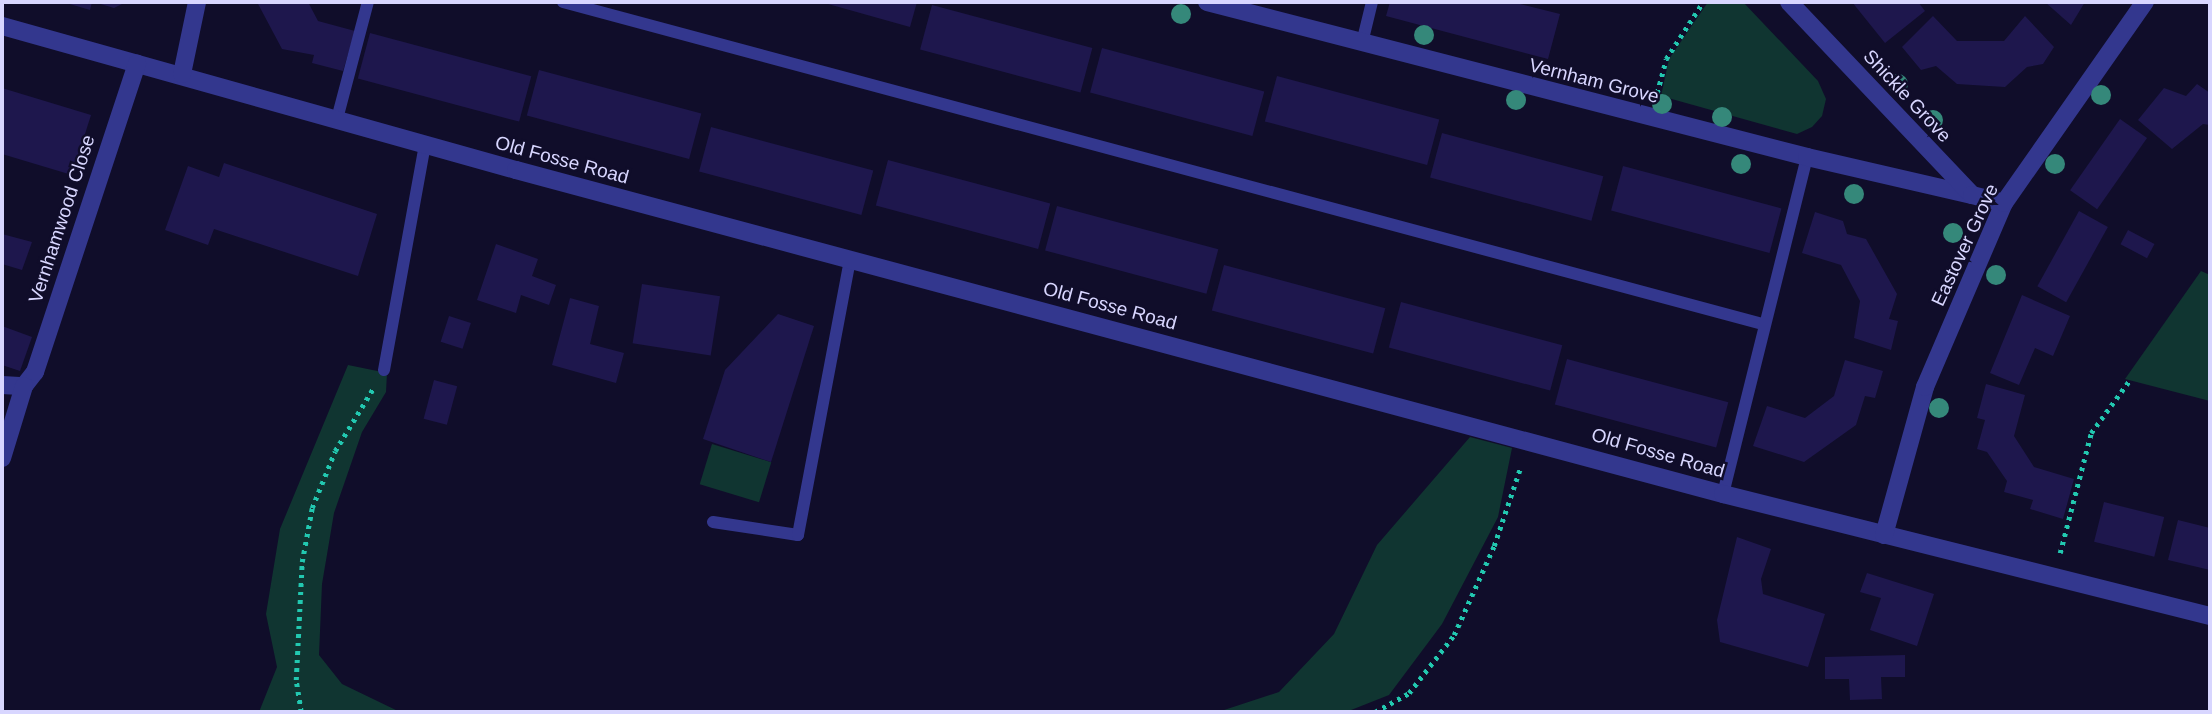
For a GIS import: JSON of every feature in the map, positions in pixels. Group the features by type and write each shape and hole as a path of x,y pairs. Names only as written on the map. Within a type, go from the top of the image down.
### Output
{"street":[{"path":"182,75 197,2"},
{"name":"Vernham Grove","path":"1207,2 1807,157 1972,195"},
{"name":"Shickle Grove","path":"1789,2 1972,195"},
{"name":"Eastover Grove","path":"1884,535 1925,387 2004,203 2145,2"},
{"name":"Old Fosse Road","path":"2,26 425,144 1530,439 1723,494 2210,616"},
{"name":"Vernhamwood Close","path":"2,458 24,386 34,372 137,62"},
{"path":"1972,195 2004,203"},
{"path":"2,385 24,386"}],"lane":[{"path":"337,118 369,2"},
{"path":"563,2 1762,324"},
{"path":"1362,43 1372,2"},
{"path":"384,370 425,144"},
{"path":"1723,494 1762,324 1807,157"},
{"path":"713,522 798,536 850,259"}],"path":[{"path":"1650,117 1666,59 1703,2"},
{"path":"300,712 296,680 302,562 312,508 335,451 384,370"},
{"path":"2053,578 2091,433 2129,381"},
{"path":"1375,712 1409,693 1454,635 1494,546 1530,439"}],"green space":[{"path":"1708,2 1743,2 1818,81 1826,99 1822,116 1812,127 1797,134 1661,96 1669,59"},
{"path":"2201,271 2210,275 2210,401 2125,379"},
{"path":"348,365 387,373 386,392 362,432 334,513 322,584 319,655 342,684 400,712 259,712 277,667 266,614 280,529"},
{"path":"1470,437 1512,448 1498,517 1442,624 1389,695 1346,712 1218,712 1279,692 1334,634 1377,545"},
{"path":"712,444 771,462 759,502 700,484"}],"building":[{"path":"63,2 92,2 90,10"},
{"path":"94,2 126,2 114,8"},
{"path":"257,2 308,2 318,21 355,31 343,71 312,63 314,55 282,49"},
{"path":"821,2 917,2 910,27"},
{"path":"1390,2 1512,2 1560,14 1548,59 1386,16"},
{"path":"1852,2 1918,2 1925,11 1885,43"},
{"path":"2045,2 2085,2 2071,25"},
{"path":"932,5 1092,48 1080,92 920,49"},
{"path":"1933,16 1957,41 2004,41 2025,16 2054,47 2043,64 2027,67 2005,87 1957,84 1936,66 1921,70 1902,47"},
{"path":"370,33 531,76 519,122 358,78"},
{"path":"1102,48 1264,91 1252,136 1090,92"},
{"path":"539,70 701,113 689,159 527,115"},
{"path":"1277,76 1439,119 1427,165 1265,121"},
{"path":"2197,84 2210,93 2210,125 2203,124 2172,149 2138,120 2164,88 2186,96"},
{"path":"2,88 91,115 72,175 2,154"},
{"path":"2120,119 2147,138 2097,209 2070,190"},
{"path":"711,127 873,170 861,215 699,171"},
{"path":"1442,133 1603,176 1591,221 1430,177"},
{"path":"888,160 1050,203 1038,249 876,205"},
{"path":"224,163 377,214 358,276 214,229 208,245 165,230 188,166 219,177"},
{"path":"1623,166 1781,208 1770,253 1611,210"},
{"path":"1057,206 1218,249 1206,294 1045,250"},
{"path":"2079,211 2108,227 2066,302 2037,286"},
{"path":"1815,212 1843,221 1847,234 1866,239 1897,294 1889,319 1898,321 1891,350 1854,338 1860,301 1841,265 1802,253"},
{"path":"2128,230 2154,244 2147,258 2120,244"},
{"path":"2,234 32,242 22,270 2,264"},
{"path":"496,244 538,259 532,276 556,285 549,305 521,295 516,313 477,300"},
{"path":"1224,265 1385,308 1373,354 1212,310"},
{"path":"642,284 720,296 711,356 633,343"},
{"path":"2022,295 2070,316 2053,356 2035,348 2019,385 1990,373"},
{"path":"570,298 599,306 590,344 624,353 616,383 552,365"},
{"path":"1401,302 1562,345 1550,391 1389,347"},
{"path":"778,314 814,326 771,462 703,439 725,370"},
{"path":"449,316 471,323 463,349 441,342"},
{"path":"2,326 32,337 20,371 2,365"},
{"path":"1567,359 1728,402 1716,448 1555,404"},
{"path":"1845,360 1883,371 1875,398 1865,396 1856,425 1804,462 1753,446 1767,406 1805,418 1834,396"},
{"path":"434,380 457,386 447,425 424,419"},
{"path":"1986,384 2025,395 2014,436 2034,467 2074,479 2063,519 2030,509 2033,500 2004,492 2007,481 1987,452 1977,449 1985,420 1977,418"},
{"path":"2104,502 2164,517 2154,557 2094,542"},
{"path":"2178,520 2210,528 2210,570 2168,560"},
{"path":"1737,537 1771,549 1761,579 1763,594 1825,614 1808,667 1720,642 1717,620"},
{"path":"1867,573 1934,594 1917,646 1870,630 1881,598 1860,592"},
{"path":"1905,655 1905,677 1881,677 1882,699 1850,700 1849,679 1825,679 1825,657"}]}
